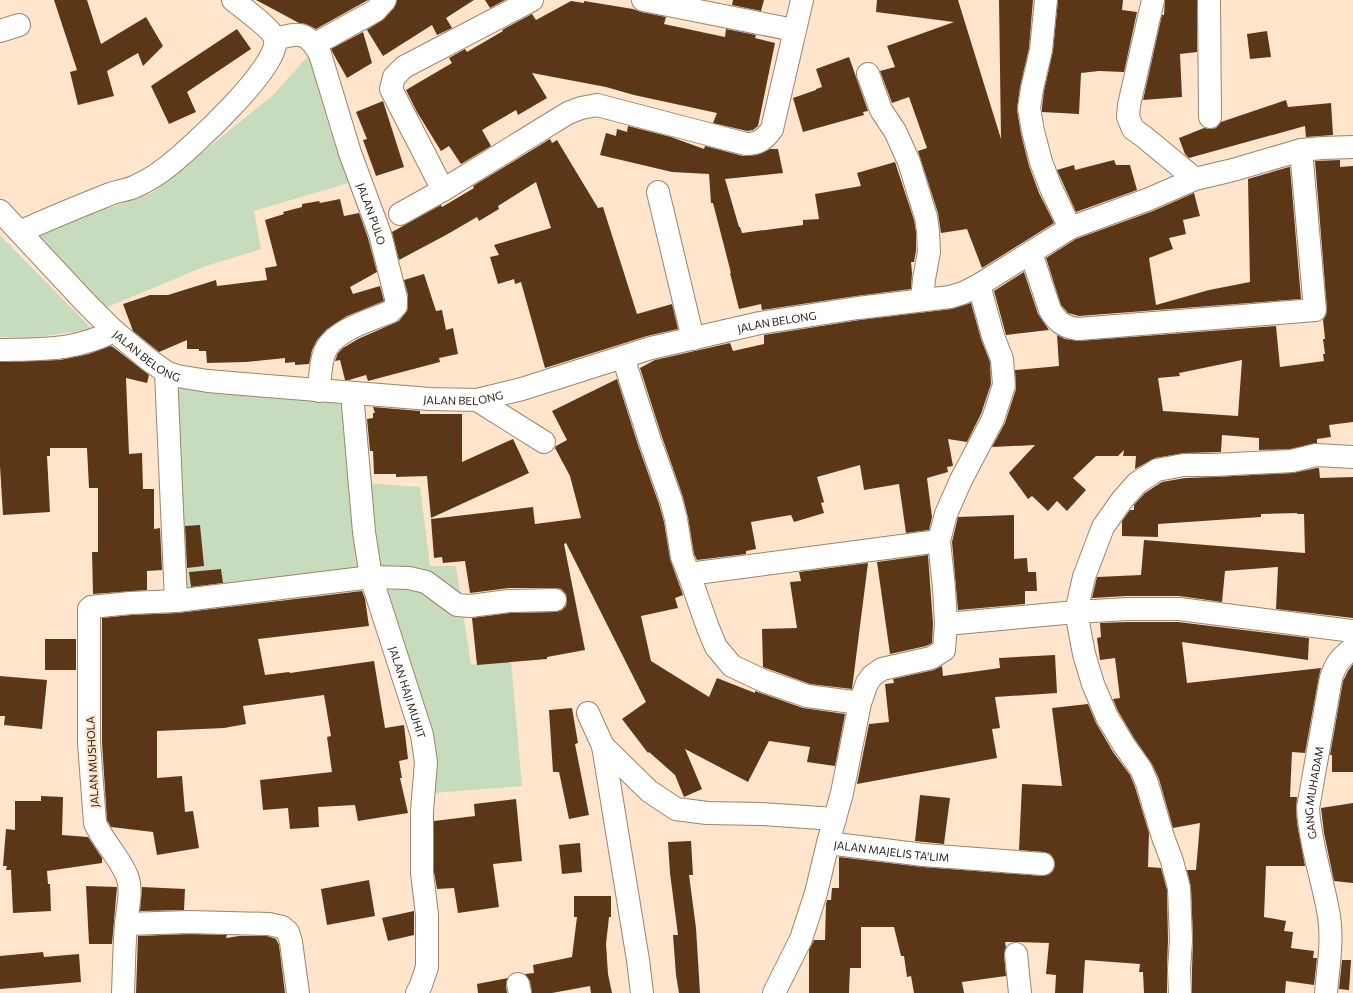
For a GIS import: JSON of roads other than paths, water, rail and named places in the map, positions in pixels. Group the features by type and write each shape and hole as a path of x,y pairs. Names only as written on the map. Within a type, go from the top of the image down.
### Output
{"street":[{"path":"20,232 58,214 112,193 136,186 166,168 182,155 216,122 257,79 275,49 275,39 267,28 233,0"},
{"path":"275,39 296,34 303,35 315,44 366,17 385,0"},
{"path":"443,190 391,89 394,77 404,67 532,0"},
{"path":"643,0 794,30"},
{"path":"400,214 443,190 568,113 580,108 597,105 746,144 755,144 765,138 772,129 802,0"},
{"path":"1046,0 1041,50 1029,108 1041,162 1051,188 1070,228"},
{"path":"1153,0 1129,105 1128,117 1133,129 1195,179"},
{"path":"1209,0 1210,117"},
{"name":"JALAN PULO","path":"315,44 325,68 337,115 350,153 380,234 396,298 396,306 390,312 342,333 328,345 323,354 319,391"},
{"path":"868,74 881,110 895,131 909,162 926,217 929,252 924,279 924,300"},
{"name":"JALAN BELONG","path":"0,211 114,331 166,372 177,376 208,381 319,391 430,400 477,400 522,389 652,348 693,338 795,317 950,297 963,293 979,285 1070,228 1149,199 1195,179 1301,150 1353,147"},
{"path":"1031,253 1050,310 1055,319 1069,328 1078,329 1315,310 1301,150"},
{"path":"658,192 693,338"},
{"path":"828,843 850,761 860,703 867,683 872,676 882,669 932,658 944,650 946,624 939,541 946,514 961,480 993,419 1004,385 1002,360 993,336 979,285"},
{"path":"0,350 58,349 99,339 114,331"},
{"path":"623,357 671,500 682,557 716,647 732,666 764,681 807,696 860,703"},
{"path":"166,372 176,601"},
{"name":"JALAN HAJI MUHIT","path":"352,393 364,532 371,577 418,722 426,762 422,811 422,873 427,915 427,967 421,986 417,993"},
{"path":"477,400 544,442"},
{"path":"1180,993 1179,969 1181,940 1179,888 1172,861 1162,837 1147,783 1141,769 1107,717 1093,684 1084,654 1076,612 1084,577 1104,527 1122,500 1137,483 1157,470 1184,464 1222,465 1292,461 1316,454 1353,457"},
{"path":"689,574 939,541"},
{"name":"JALAN MUSHOLA","path":"123,993 126,924 129,910 129,889 127,877 117,856 100,834 95,823 89,742 88,612 92,607 130,602 176,601 371,577 409,578 426,582 458,605 470,606 509,601 555,600"},
{"path":"946,624 1076,612 1127,609 1179,609 1353,631"},
{"name":"GANG MUHADAM","path":"1326,993 1330,934 1329,918 1318,863 1312,845 1308,808 1334,667 1339,659 1353,648"},
{"path":"588,713 603,746 642,993"},
{"path":"603,746 649,791 676,809 707,813 761,814 835,819"},
{"name":"JALAN MAJELIS TA'LIM","path":"774,993 806,926 816,893 828,843 924,855 1043,864"},
{"path":"126,924 189,922 269,924 282,927 288,932 291,942 298,993"},
{"path":"1016,954 1020,993"}]}
